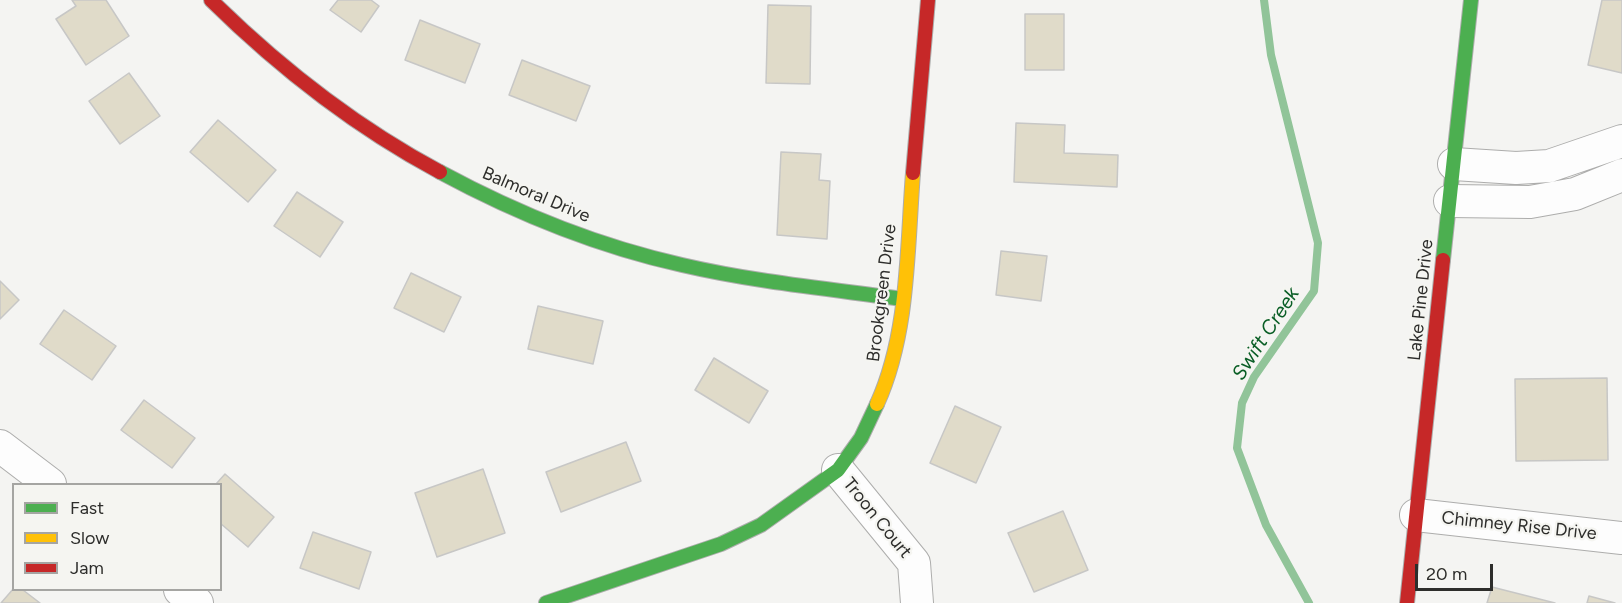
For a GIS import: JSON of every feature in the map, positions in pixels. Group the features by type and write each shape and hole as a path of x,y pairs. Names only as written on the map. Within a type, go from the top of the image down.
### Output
{"street":[{"name":"Balmoral Drive","path":"211,0 246,38 281,69 332,106 384,141 494,200 593,239 652,258 714,272 903,298"},
{"name":"Brookgreen Drive","path":"546,603 721,544 770,520 838,470 861,438 887,381 903,298 928,0"},
{"name":"Lake Pine Drive","path":"1407,603 1471,0"},
{"path":"1454,164 1516,168 1549,166 1622,141"},
{"path":"1450,201 1530,202 1575,194 1622,175"},
{"path":"0,446 49,483"},
{"name":"Troon Court","path":"838,470 914,563 917,603"},
{"name":"Chimney Rise Drive","path":"1416,515 1622,538"},
{"path":"181,591 197,603"}],"building":[{"path":"72,0 106,0 129,36 86,65 56,19 76,6"},
{"path":"338,0 371,0 379,6 361,32 330,10"},
{"path":"1602,0 1622,0 1622,73 1588,65"},
{"path":"768,5 811,6 810,84 766,83"},
{"path":"1025,14 1064,14 1064,70 1025,70"},
{"path":"420,20 480,44 465,83 405,60"},
{"path":"522,60 590,86 576,121 509,95"},
{"path":"129,73 160,116 120,144 89,101"},
{"path":"218,120 276,170 248,202 190,152"},
{"path":"1016,123 1065,125 1064,153 1118,155 1117,187 1014,182"},
{"path":"781,152 821,154 819,180 830,181 827,239 777,235"},
{"path":"297,192 343,222 320,257 274,226"},
{"path":"1001,251 1047,256 1041,301 996,295"},
{"path":"411,273 461,297 444,332 394,308"},
{"path":"0,281 19,300 0,319"},
{"path":"538,306 603,321 593,364 528,349"},
{"path":"64,310 116,346 92,380 40,344"},
{"path":"714,358 768,391 749,423 695,390"},
{"path":"1607,378 1608,460 1516,461 1515,379"},
{"path":"144,400 195,438 172,468 121,430"},
{"path":"955,406 1001,427 976,483 930,463"},
{"path":"626,442 641,481 561,512 546,472"},
{"path":"483,469 505,533 437,557 415,493"},
{"path":"225,474 274,517 248,547 222,525 222,483 217,483"},
{"path":"1063,511 1088,570 1034,592 1008,533"},
{"path":"313,532 371,552 359,589 300,568"},
{"path":"1492,587 1555,603 1487,603"},
{"path":"12,590 24,591 40,603 1,603"},
{"path":"1589,596 1615,603 1587,603"}],"waterway":[{"name":"Swift Creek","path":"1264,0 1271,55 1318,243 1314,291 1254,377 1242,403 1237,448 1266,525 1309,603"}],"traffic: fast":[{"path":"1443,260 1471,0"},
{"path":"440,172 558,227 650,257 737,276 903,299"},
{"path":"546,603 721,544 761,525 838,470 861,438 877,404"}],"traffic: slow":[{"path":"877,404 887,377 901,320 913,173"}],"traffic: jam":[{"path":"211,0 264,49 319,94 378,135 440,172"},
{"path":"913,173 928,0"},
{"path":"1407,603 1443,260"}]}
